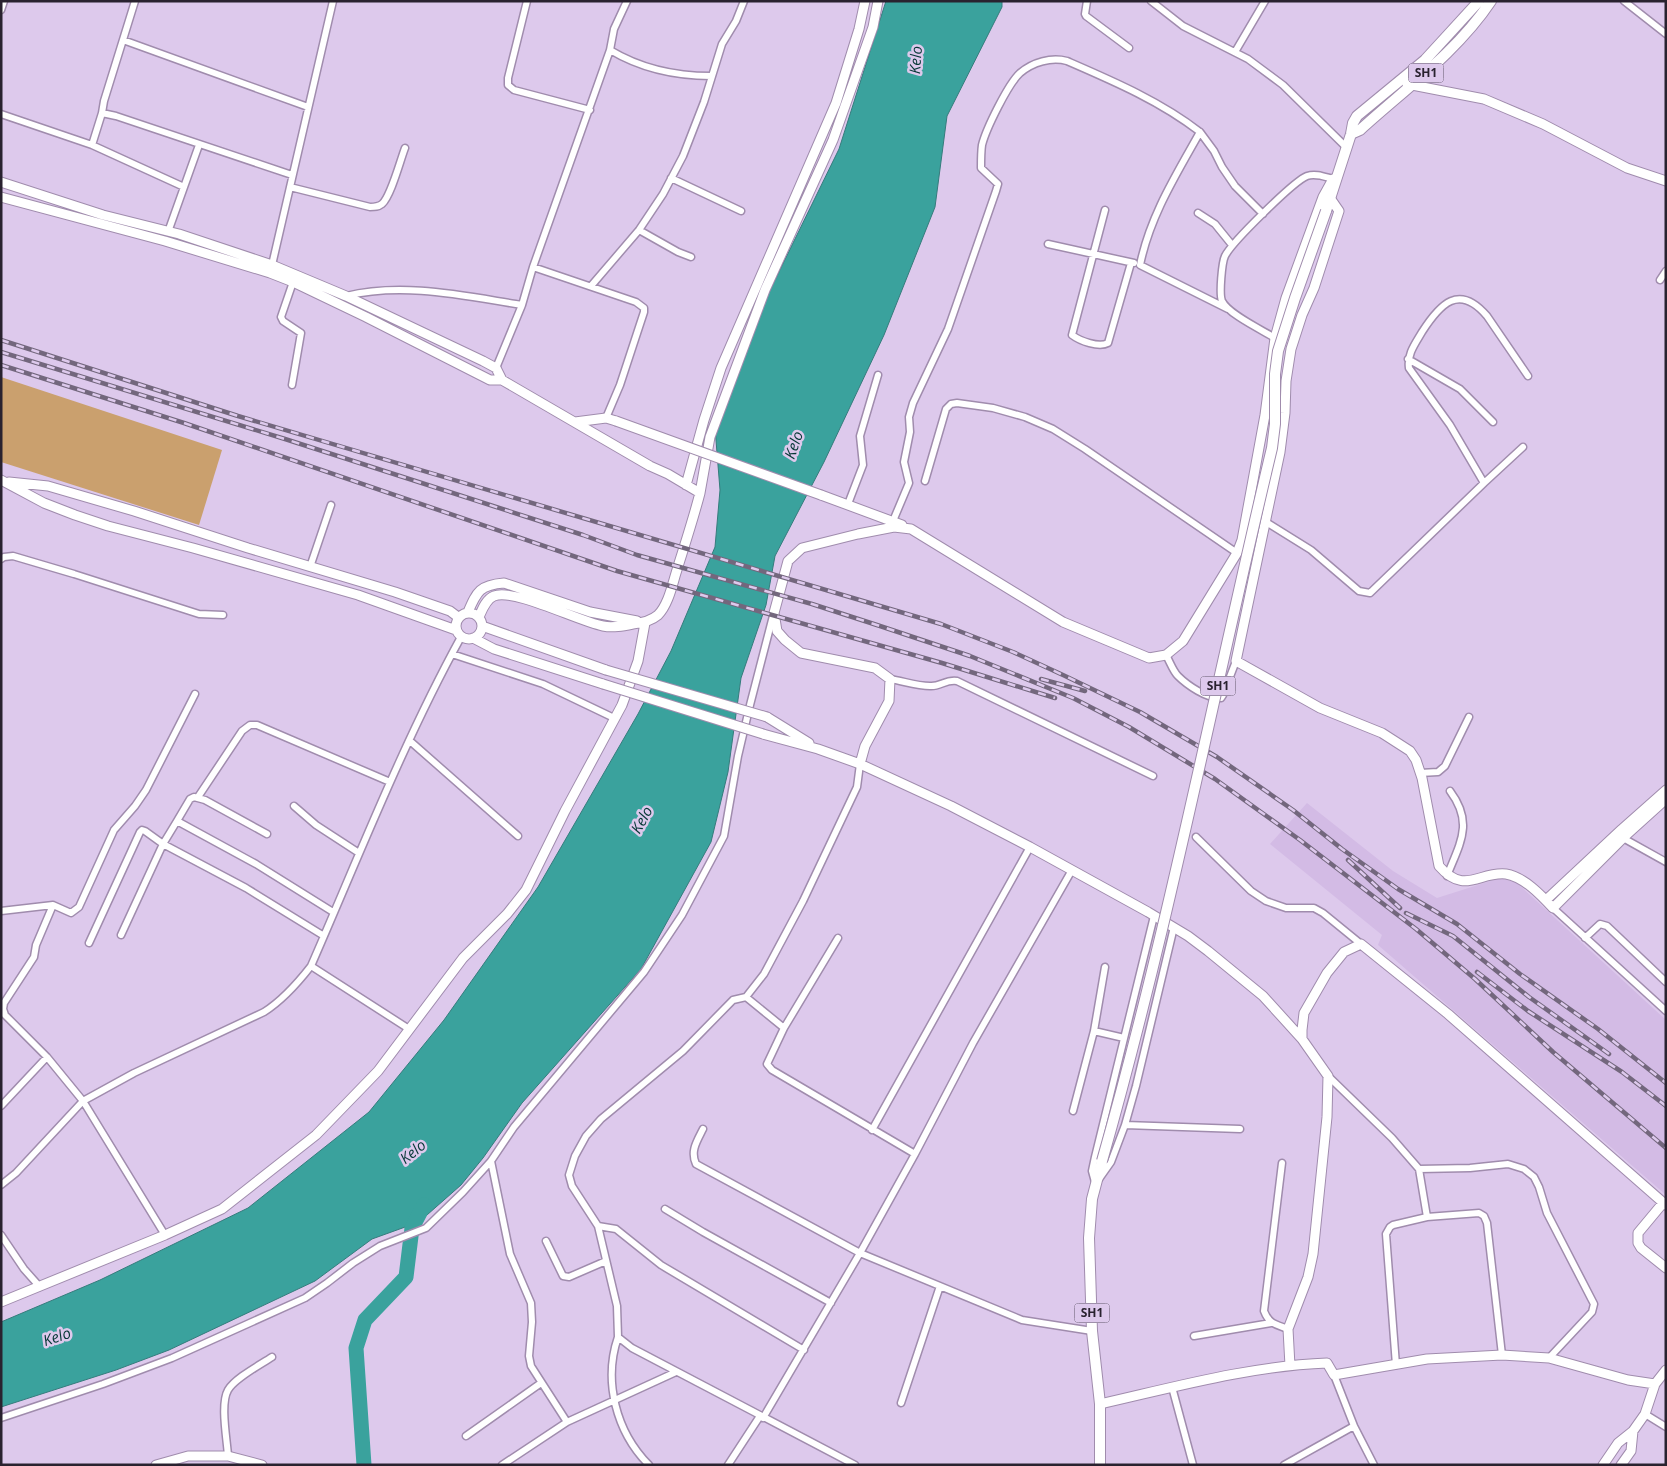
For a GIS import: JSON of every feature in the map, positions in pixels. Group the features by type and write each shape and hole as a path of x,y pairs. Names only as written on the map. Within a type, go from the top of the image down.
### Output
{"main road":[{"name":"SH1","path":"1351,134 1360,130 1413,85 1464,36 1491,1"},
{"name":"SH1","path":"1100,1465 1100,1404 1092,1331 1089,1238 1095,1183 1119,1101 1162,933 1272,448 1275,424 1275,374 1278,351 1330,198 1353,123 1357,116 1425,60 1477,2"}],"street":[{"path":"1,10 4,1"},
{"path":"92,145 135,1"},
{"path":"272,265 333,1"},
{"path":"527,1 508,78 508,85 514,90 590,110"},
{"path":"496,368 522,305 533,267 590,110 610,50 614,29 628,1"},
{"path":"591,286 639,230 663,194 684,156 704,102 722,44 736,21 744,1"},
{"path":"686,484 721,368 836,103 859,29 865,1"},
{"path":"4,480 44,504 75,515 108,526 358,595 458,633 467,639 474,638 479,634 480,622 486,603 492,596 501,594 536,603 603,626 616,627 645,623 658,615 667,600 693,521 710,437 764,290 833,140 873,27 878,1"},
{"path":"1087,1 1086,16 1128,48"},
{"path":"1151,1 1183,26 1248,59 1284,85 1346,147"},
{"path":"1235,52 1265,1"},
{"path":"1624,1 1666,34"},
{"path":"123,40 308,107"},
{"path":"610,50 642,66 695,76 711,76"},
{"path":"893,521 909,483 904,462 910,432 909,417 913,403 948,329 998,184 981,168 982,144 1012,82 1028,68 1046,60 1059,59 1067,61 1118,83 1170,112 1200,132 1235,186 1263,214"},
{"path":"1399,82 1484,99 1543,124 1627,168 1666,181"},
{"path":"102,113 292,175"},
{"path":"1,114 67,135 184,187"},
{"path":"1140,265 1148,233 1164,197 1200,132"},
{"path":"168,232 200,145"},
{"path":"290,187 370,207 378,207 388,195 405,148"},
{"path":"575,422 606,418 616,421 893,521 911,529 1063,622 1149,658 1166,655 1183,641 1237,553 1242,540 1250,503 1265,415 1275,338 1299,261 1323,197 1336,175 1316,174 1305,177 1263,214 1232,245 1224,258 1221,291 1222,300 1228,309"},
{"path":"671,178 741,212"},
{"path":"1,182 103,215 168,232 272,265 346,296 496,368 502,380"},
{"path":"1,197 165,241 270,273 293,282 490,380 502,380 700,493"},
{"path":"1166,655 1177,675 1216,698 1223,696 1236,660 1280,452 1285,413 1286,381 1291,349 1302,315 1314,288 1339,211 1330,198"},
{"path":"1105,210 1072,336 1102,345 1108,343 1131,263"},
{"path":"1198,213 1215,224 1232,245"},
{"path":"639,230 678,252 691,257"},
{"path":"1048,244 1140,265 1228,309 1275,338"},
{"path":"533,267 636,302 644,308 620,385 606,418"},
{"path":"1660,280 1666,271"},
{"path":"292,386 301,333 283,321 281,317 293,282"},
{"path":"346,296 366,291 420,290 522,305"},
{"path":"1484,482 1450,425 1409,368 1408,359 1432,317 1442,305 1456,299 1465,299 1479,307 1528,376"},
{"path":"1408,359 1460,389 1493,422"},
{"path":"848,504 863,465 860,436 878,375"},
{"path":"924,481 946,409 951,404 957,403 993,408 1025,417 1053,429 1237,553"},
{"path":"1266,522 1312,550 1359,591 1370,593 1484,482 1523,448"},
{"path":"4,480 48,486 395,592 450,611 458,617"},
{"path":"310,567 331,505"},
{"path":"1,1418 103,1384 172,1358 240,1329 305,1298 352,1263 380,1246 426,1228 492,1161 514,1127 644,972 682,915 724,836 750,705 788,561 802,548 894,527 911,529"},
{"path":"1,559 13,556 199,614 223,615"},
{"path":"1,1185 16,1173 84,1101 134,1072 264,1012 279,1002 299,982 311,966 390,782 433,689 452,654 458,633 455,623 458,617 468,612 474,597 480,589 490,584 504,583 590,612 645,623"},
{"path":"468,612 474,614 480,622 606,670 767,717 818,749"},
{"path":"774,613 777,630 785,640 801,653 874,668 890,679 930,686 940,685 947,681 956,681 1153,776"},
{"path":"1,1302 165,1235 222,1209 316,1135 378,1072 463,958 507,914 526,890 622,704 638,660 645,623"},
{"path":"474,638 494,649 763,734 818,749 860,764 951,806 1030,847 1174,927 1263,996 1302,1039 1328,1076 1392,1138 1419,1169 1427,1217"},
{"path":"452,654 543,684 614,718"},
{"path":"1236,660 1320,708 1382,733 1401,744 1413,756 1420,773 1439,866 1448,876 1464,881 1476,880 1496,874 1507,874 1526,883 1666,1011"},
{"path":"648,1465 628,1438 617,1416 612,1379 614,1351 618,1337 617,1306 598,1226 572,1186 569,1175 575,1156 586,1136 601,1119 683,1051 733,1000 746,996 764,974 804,901 857,787 865,746 888,701 890,679"},
{"path":"1,911 53,905 71,913 79,907 114,830 146,790 196,694"},
{"path":"1420,773 1438,772 1445,766 1469,717"},
{"path":"198,797 233,743 242,731 250,725 257,725 390,782"},
{"path":"410,740 518,836"},
{"path":"1546,900 1666,790"},
{"path":"1448,876 1464,829 1459,803 1450,792"},
{"path":"121,935 163,844 190,799 198,797 267,834"},
{"path":"1553,908 1623,838 1666,799"},
{"path":"294,806 316,825 359,854"},
{"path":"177,821 256,864 333,912"},
{"path":"89,943 140,832 145,831 163,844 246,888 324,936"},
{"path":"1196,837 1250,891 1266,901 1286,908 1314,908 1323,913 1448,1014 1664,1204 1638,1233 1638,1242 1642,1248 1666,1268"},
{"path":"1623,838 1666,862"},
{"path":"872,1130 1030,847"},
{"path":"728,1465 762,1417 804,1350 915,1154 973,1043 1072,870"},
{"path":"53,905 36,945 34,957 4,1003 3,1009 5,1014 47,1057 84,1101 165,1235"},
{"path":"1095,1183 1092,1171 1095,1157 1154,916"},
{"path":"1585,938 1600,924 1607,926 1666,982"},
{"path":"1095,1183 1111,1162 1125,1125 1174,927"},
{"path":"838,938 784,1028 767,1064 769,1068 915,1154"},
{"path":"1302,1039 1304,1013 1327,973 1344,952 1360,944"},
{"path":"311,966 409,1029"},
{"path":"1073,1111 1094,1031 1105,966"},
{"path":"746,996 784,1028"},
{"path":"1094,1031 1124,1038"},
{"path":"1,1106 47,1057"},
{"path":"1290,1366 1288,1330 1308,1277 1313,1254 1327,1117 1328,1076"},
{"path":"1125,1125 1240,1129"},
{"path":"703,1129 693,1150 692,1157 696,1164 860,1253 1022,1320 1092,1331"},
{"path":"492,1161 510,1254 530,1303 532,1322 531,1366 567,1422"},
{"path":"1282,1163 1264,1311 1271,1323 1288,1330"},
{"path":"1419,1169 1470,1168 1508,1164 1524,1170 1534,1177 1540,1187 1547,1213 1594,1304 1592,1312 1549,1358"},
{"path":"665,1209 710,1237 831,1303"},
{"path":"1396,1365 1386,1234 1393,1225 1427,1217 1479,1213 1484,1216 1487,1223 1502,1356"},
{"path":"598,1226 616,1229 661,1265 804,1350"},
{"path":"1,1235 24,1269 40,1287"},
{"path":"546,1241 563,1276 569,1277 606,1261"},
{"path":"901,1403 940,1286"},
{"path":"1194,1336 1271,1323"},
{"path":"618,1337 632,1348 676,1372 855,1465"},
{"path":"1334,1375 1427,1359 1502,1356 1549,1358 1628,1380 1655,1384"},
{"path":"228,1456 225,1403 228,1390 272,1357"},
{"path":"1100,1404 1172,1387 1249,1372 1327,1363 1334,1375 1354,1426 1374,1465"},
{"path":"1602,1465 1622,1439 1633,1431 1645,1414 1655,1384 1666,1370"},
{"path":"502,1465 567,1422 676,1372"},
{"path":"466,1436 541,1383"},
{"path":"1172,1387 1193,1465"},
{"path":"1645,1414 1666,1427"},
{"path":"1284,1465 1354,1426"},
{"path":"1621,1465 1631,1451 1633,1431"},
{"path":"156,1465 188,1456 228,1456 262,1465"}],"shaded area":[{"path":"1,377 222,450 199,525 1,462"},
{"path":"1307,803 1393,871 1437,898 1500,878 1517,883 1666,1020 1666,1195 1378,945 1382,935 1270,844"}],"water":[{"name":"Kelo","path":"886,1 1002,1 1002,7 947,116 935,207 884,335 824,462 775,556 766,605 741,678 728,772 711,842 641,969 522,1103 483,1158 461,1185 419,1222 372,1239 315,1281 169,1350 116,1370 1,1407 1,1322 100,1280 248,1208 369,1112 444,1020 538,887 638,714 671,651 715,547 720,490 715,428 751,329 839,149"}],"waterway":[{"path":"364,1465 356,1348 365,1320 406,1277 412,1228 424,1205"}],"railway":[{"path":"1,340 238,416 941,624 1013,652 1140,712 1217,757 1293,810 1342,849 1398,889 1457,924 1520,974 1598,1029 1666,1083"},
{"path":"1,352 285,439 583,535 637,555 812,604 970,656 1073,698 1129,727 1215,779 1300,840 1416,929 1475,979 1553,1052 1666,1148"},
{"path":"1,365 184,423 617,571 942,663 1055,698"},
{"path":"1041,679 1085,691"},
{"path":"1348,860 1400,908"},
{"path":"1406,913 1453,936 1529,997 1609,1054"},
{"path":"1477,972 1528,1011 1622,1072 1666,1106"}]}
